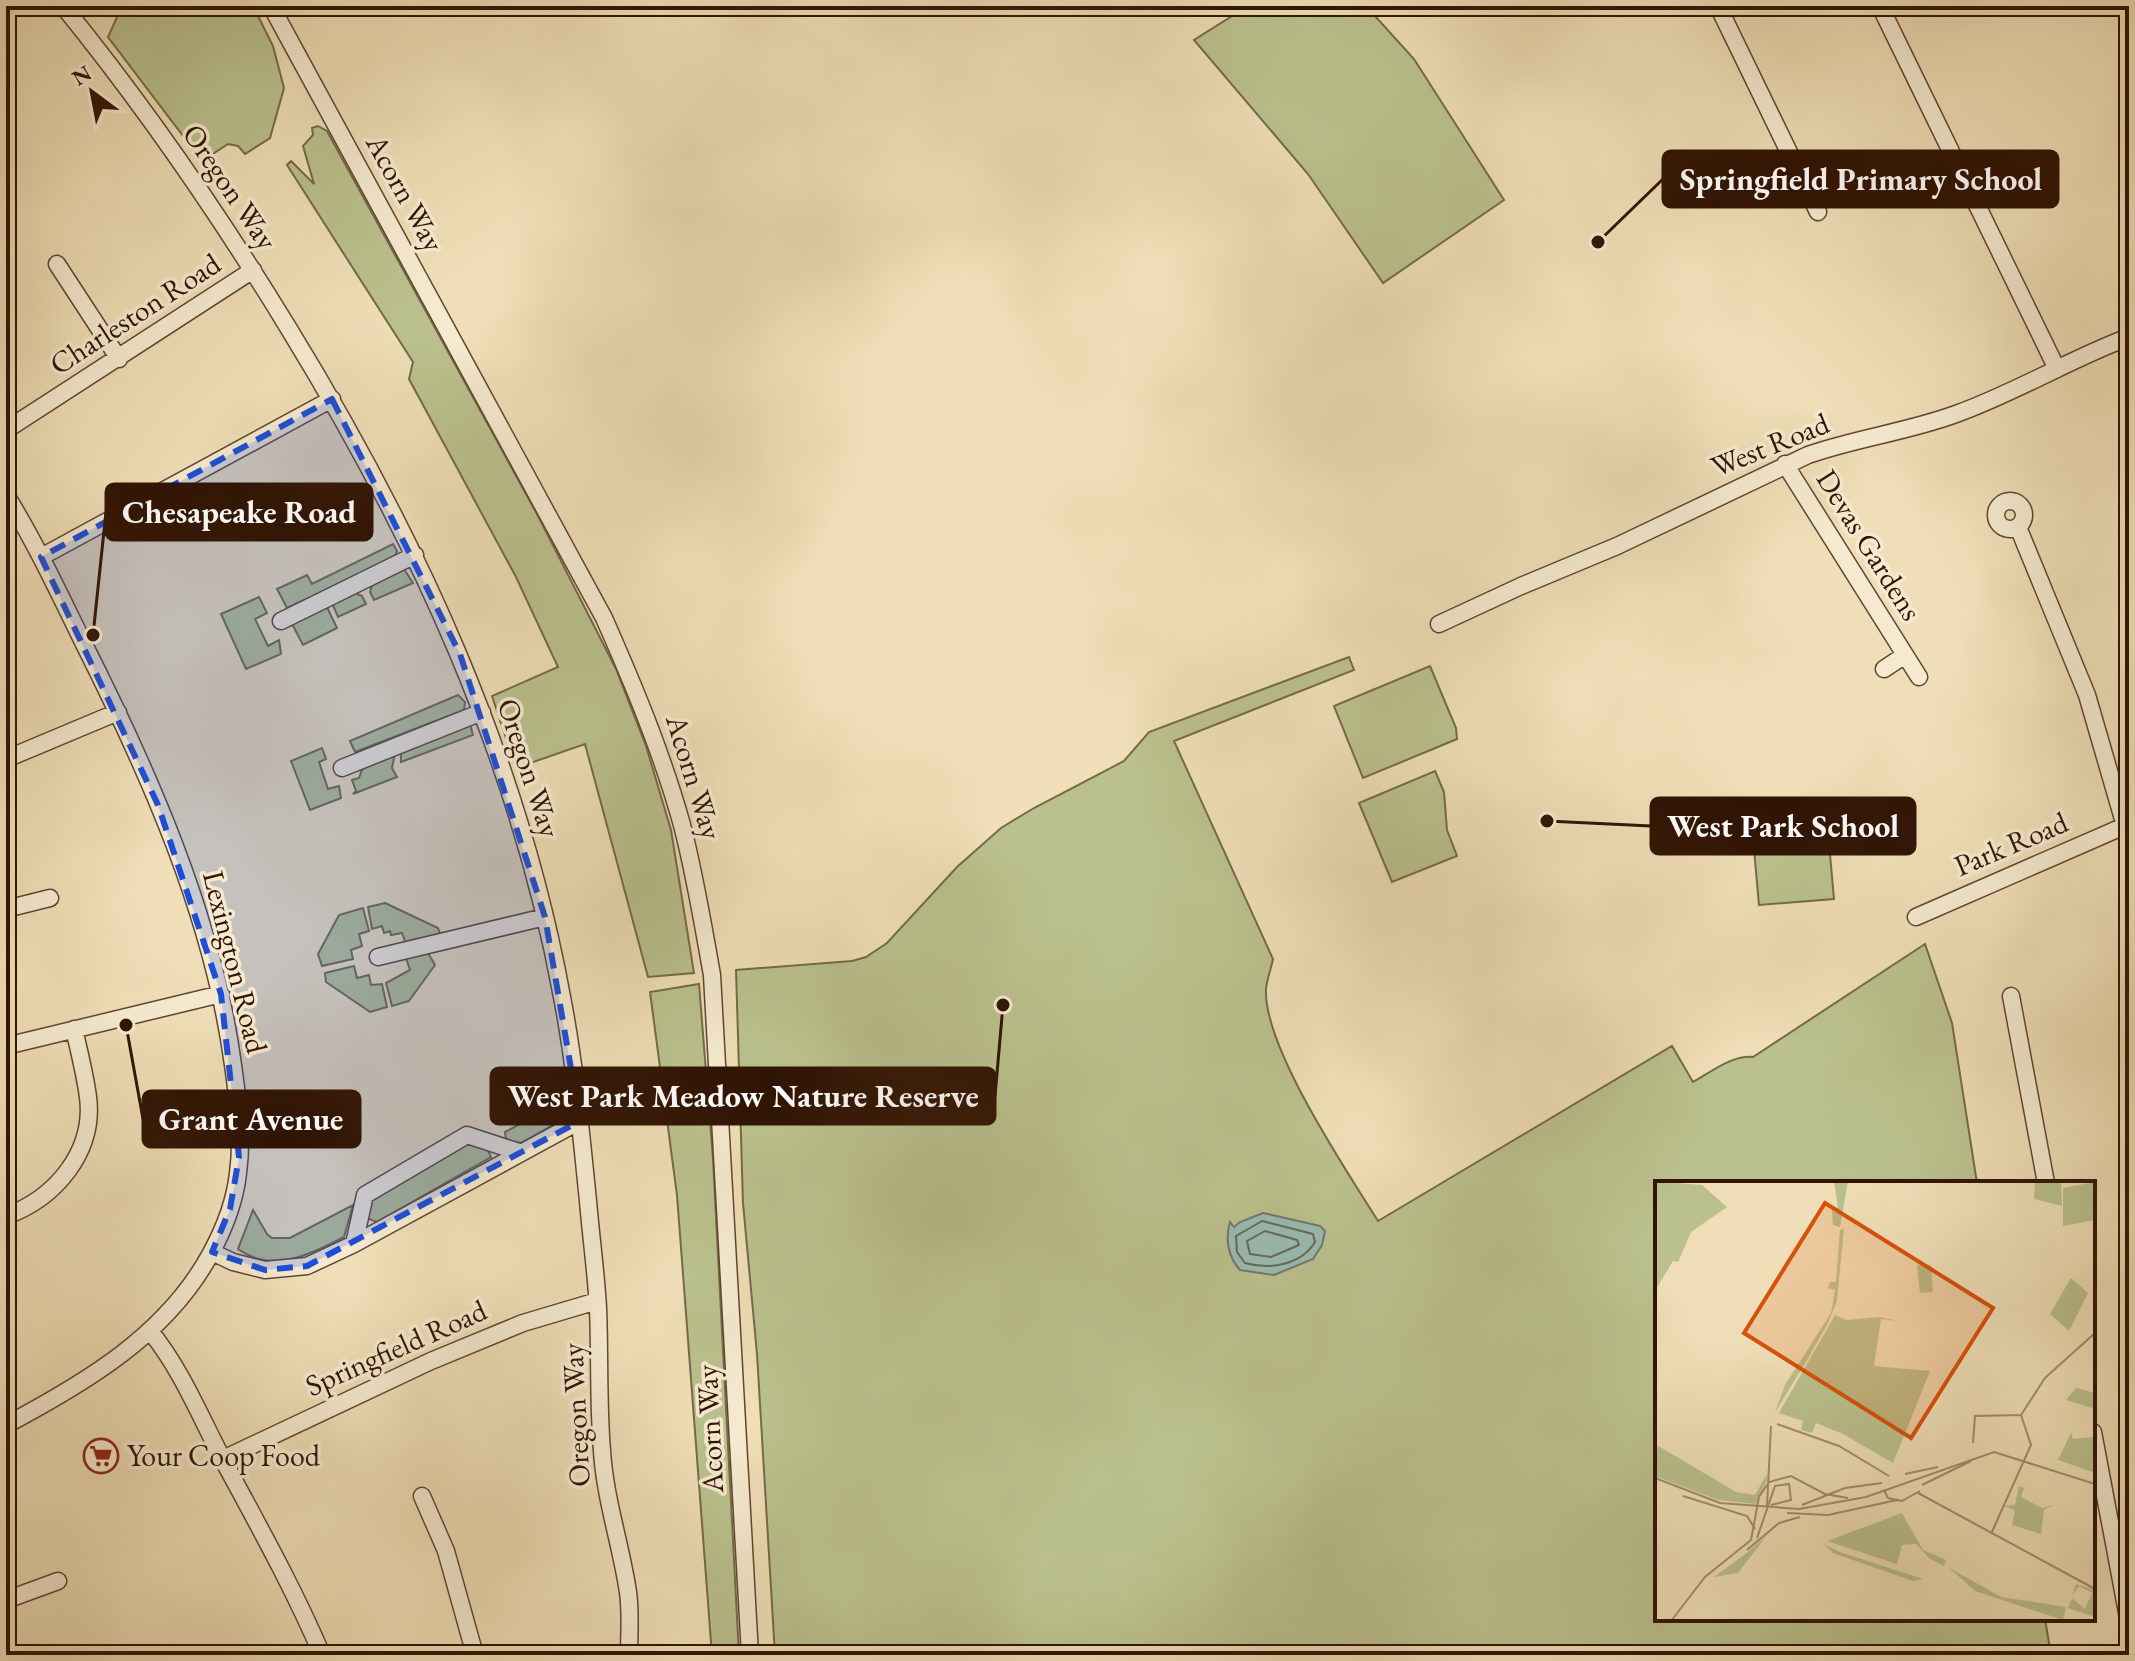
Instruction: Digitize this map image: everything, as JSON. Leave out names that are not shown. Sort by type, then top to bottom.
[{"type":"street","name":"Oregon Way","points":[[63,6],[180,161],[253,270],[332,399],[415,555],[449,627],[515,808],[545,917],[562,997],[580,1121],[597,1301],[603,1470],[627,1587],[629,1655]]},
{"type":"street","name":"Acorn Way","points":[[271,6],[604,618],[647,717],[671,788],[699,895],[712,975],[750,1655]]},
{"type":"street","points":[[1718,6],[1818,212]]},
{"type":"street","points":[[1880,6],[2057,369]]},
{"type":"street","points":[[1805,185],[1825,175]]},
{"type":"street","points":[[57,264],[119,359]]},
{"type":"street","name":"Charleston Road","points":[[6,430],[253,270]]},
{"type":"street","name":"West Road","points":[[1439,624],[1617,546],[1785,464],[1829,447],[1949,417],[2129,337]]},
{"type":"street","points":[[41,557],[332,399]]},
{"type":"street","name":"Devas Gardens","points":[[1785,464],[1919,677]]},
{"type":"street","name":"Lexington Road","points":[[6,495],[41,557],[118,712],[180,862],[221,994],[237,1090],[240,1146],[235,1190],[212,1252],[194,1281],[150,1331],[99,1371],[6,1425]]},
{"type":"street","points":[[2018,527],[2087,695],[2127,825]]},
{"type":"street","points":[[281,621],[415,555]]},
{"type":"street","name":"Devas Gardens","points":[[1884,669],[1905,655]]},
{"type":"street","points":[[6,759],[118,712]]},
{"type":"street","points":[[342,768],[482,712]]},
{"type":"street","name":"Park Road","points":[[1916,917],[2127,825]]},
{"type":"street","points":[[6,909],[50,898]]},
{"type":"street","points":[[378,957],[545,917]]},
{"type":"street","points":[[7,1043],[221,994]]},
{"type":"street","points":[[2011,996],[2046,1181]]},
{"type":"street","points":[[6,1216],[37,1200],[59,1183],[84,1144],[89,1099],[74,1029]]},
{"type":"street","points":[[212,1252],[253,1268],[278,1270],[307,1266],[354,1244],[580,1121]]},
{"type":"street","points":[[354,1244],[365,1195],[467,1135],[519,1152]]},
{"type":"street","name":"Springfield Road","points":[[223,1459],[431,1361],[535,1319],[597,1301]]},
{"type":"street","points":[[150,1331],[164,1349],[280,1566],[322,1655]]},
{"type":"street","points":[[2095,1443],[2129,1623]]},
{"type":"street","points":[[422,1496],[446,1551],[475,1655]]},
{"type":"street","points":[[6,1600],[58,1581]]},
{"type":"highlighted area","points":[[332,399],[460,654],[545,917],[580,1121],[307,1266],[265,1270],[212,1252],[230,1209],[239,1157],[221,994],[158,805],[41,557]]},
{"type":"green space","points":[[122,6],[253,6],[273,46],[284,88],[270,138],[245,154],[238,146],[228,144],[202,161],[108,37]]},
{"type":"green space","points":[[1248,6],[1366,6],[1414,59],[1504,200],[1383,283],[1308,174],[1194,40]]},
{"type":"green space","points":[[318,126],[327,131],[537,514],[616,669],[646,746],[671,830],[694,973],[648,977],[585,744],[516,768],[492,696],[558,667],[516,577],[409,379],[413,362],[287,165],[291,161],[314,184],[303,146],[313,135],[312,128]]},
{"type":"green space","points":[[393,544],[397,551],[394,559],[287,608],[277,589],[307,575],[312,584]]},
{"type":"green space","points":[[404,569],[413,583],[374,600],[370,592],[373,582]]},
{"type":"green space","points":[[355,593],[362,596],[366,604],[338,617],[332,603]]},
{"type":"green space","points":[[259,597],[267,613],[255,619],[268,646],[279,640],[281,654],[246,669],[221,614]]},
{"type":"green space","points":[[326,605],[337,628],[303,645],[291,622]]},
{"type":"green space","points":[[1349,657],[1354,670],[1174,741],[1273,959],[1266,989],[1278,1042],[1309,1107],[1378,1221],[1672,1046],[1693,1082],[1730,1061],[1753,1057],[1925,944],[1952,1023],[1977,1181],[1655,1181],[1655,1621],[2045,1621],[2051,1655],[775,1655],[757,1354],[743,1203],[736,970],[852,961],[866,957],[887,943],[957,867],[1001,828],[1124,761],[1149,732]]},
{"type":"green space","points":[[1430,666],[1456,728],[1457,739],[1363,778],[1334,706]]},
{"type":"green space","points":[[458,695],[465,702],[464,710],[355,752],[350,741]]},
{"type":"green space","points":[[470,724],[473,735],[401,762],[401,751]]},
{"type":"green space","points":[[322,748],[326,759],[319,762],[328,789],[339,786],[341,798],[310,810],[291,761]]},
{"type":"green space","points":[[395,753],[392,768],[397,777],[353,794],[356,791],[352,780],[359,778],[364,764]]},
{"type":"green space","points":[[1435,771],[1444,792],[1447,830],[1457,856],[1392,882],[1359,803]]},
{"type":"green space","points":[[1828,832],[1834,899],[1759,905],[1753,838]]},
{"type":"green space","points":[[385,903],[438,928],[441,936],[406,944],[402,933],[384,933],[382,926],[372,929],[368,907]]},
{"type":"green space","points":[[363,908],[369,931],[359,934],[362,946],[351,950],[353,959],[322,966],[318,954],[339,915]]},
{"type":"green space","points":[[428,953],[435,965],[409,1001],[392,1006],[386,983],[410,970],[406,958]]},
{"type":"green space","points":[[354,966],[357,978],[369,975],[371,985],[382,984],[387,1007],[370,1012],[326,982],[325,973]]},
{"type":"green space","points":[[699,984],[713,1159],[739,1655],[712,1655],[677,1195],[650,992]]},
{"type":"green space","points":[[563,1102],[567,1117],[521,1143],[506,1140],[505,1132]]},
{"type":"green space","points":[[466,1143],[487,1148],[491,1157],[377,1222],[369,1219],[366,1214],[369,1201]]},
{"type":"green space","points":[[353,1205],[344,1237],[319,1250],[278,1261],[264,1260],[238,1249],[253,1210],[272,1238],[290,1238]]},
{"type":"water","points":[[1263,1213],[1320,1226],[1325,1231],[1322,1245],[1313,1259],[1274,1275],[1240,1270],[1229,1248],[1230,1222],[1234,1227]]},
{"type":"place","name":"Springfield Primary School","points":[[1598,242]]},
{"type":"place","name":"Chesapeake Road","points":[[93,635]]},
{"type":"place","name":"West Park School","points":[[1547,821]]},
{"type":"place","name":"West Park Meadow Nature Reserve","points":[[1003,1005]]},
{"type":"place","name":"Grant Avenue","points":[[126,1025]]},
{"type":"place","name":"Your Coop Food","points":[[101,1456]]}]
